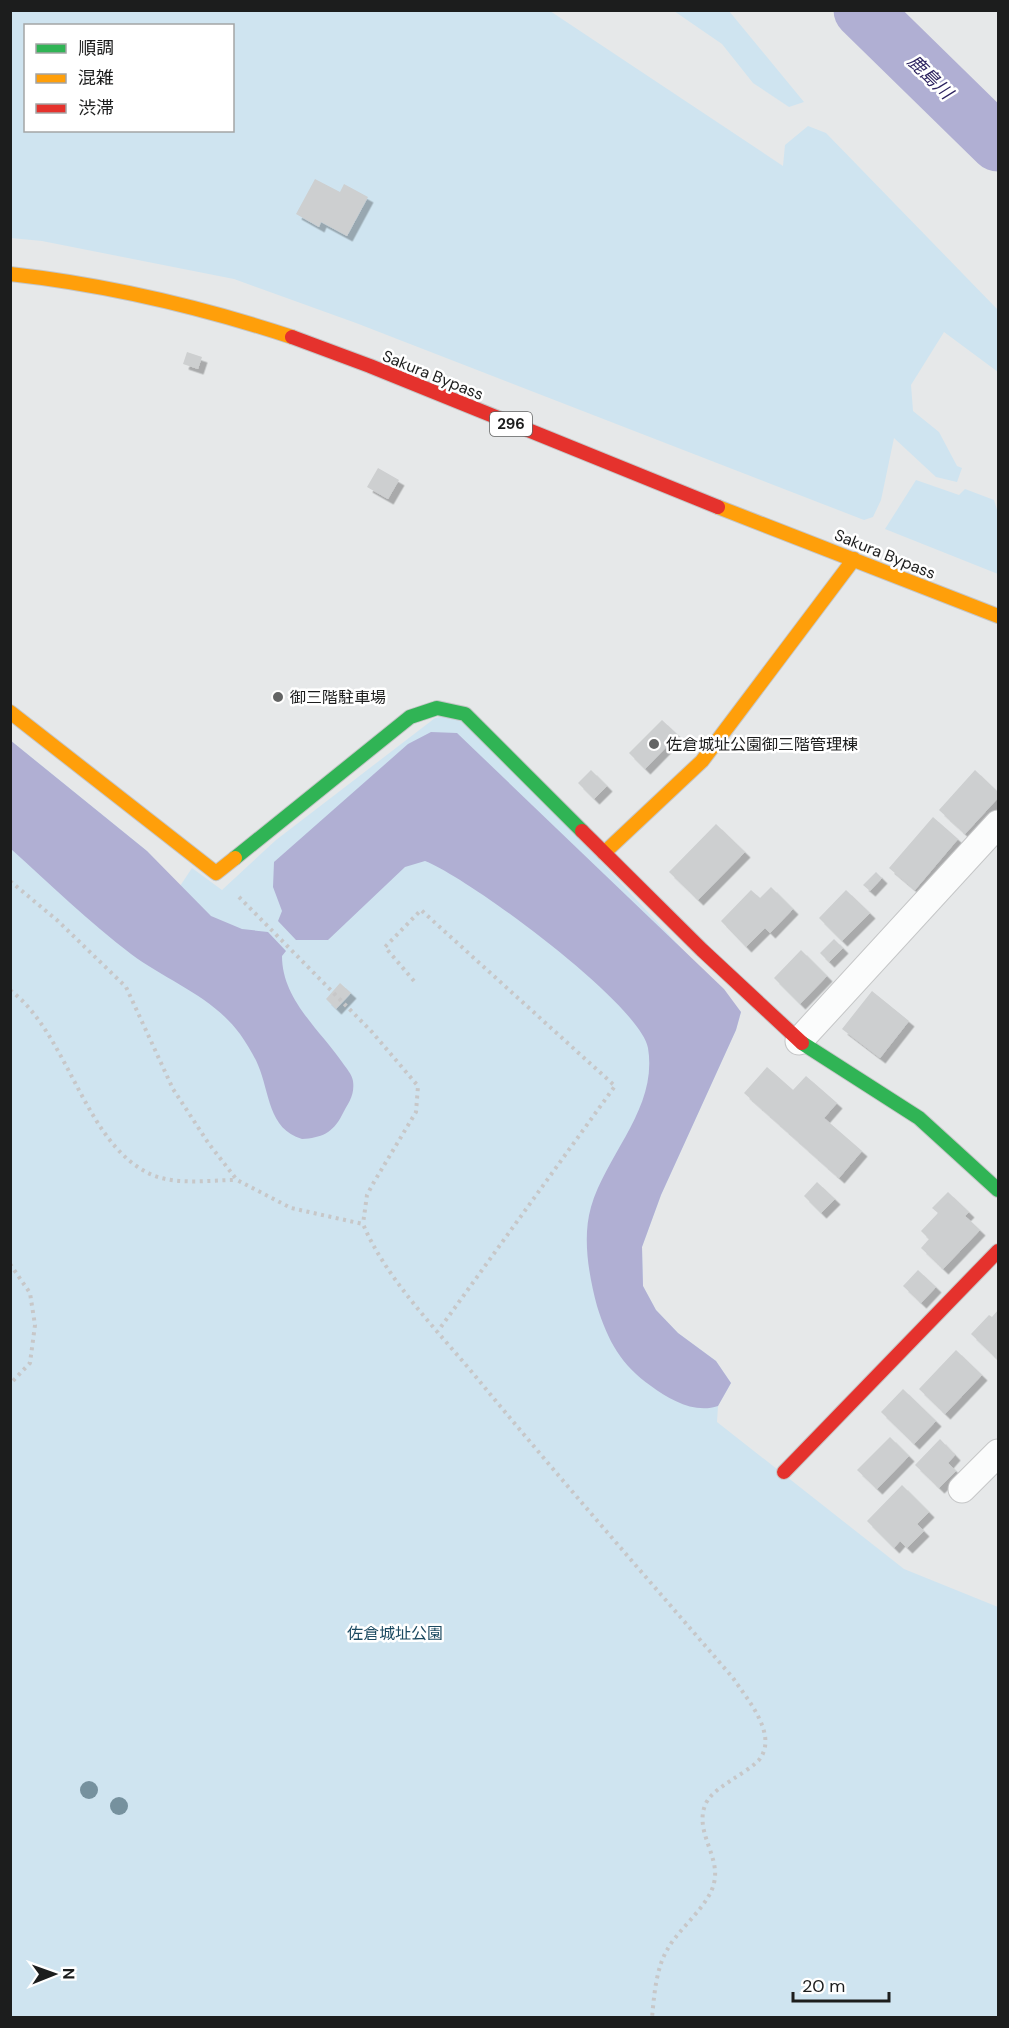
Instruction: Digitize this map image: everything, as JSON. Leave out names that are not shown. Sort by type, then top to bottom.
[{"type":"main road","name":"Sakura Bypass","points":[[10,274],[110,289],[192,305],[315,344],[581,453],[999,616]]},
{"type":"main road","points":[[604,853],[702,762],[854,559]]},
{"type":"main road","points":[[10,712],[216,873],[410,717],[427,708],[448,707],[465,714],[604,853],[799,1041],[919,1118],[999,1190]]},
{"type":"main road","points":[[784,1472],[999,1251]]},
{"type":"street","points":[[799,1041],[999,824]]},
{"type":"street","points":[[962,1489],[999,1453]]},
{"type":"path","points":[[216,873],[372,1032],[418,1086],[418,1107],[367,1195],[363,1224],[389,1269],[604,1532],[733,1678],[762,1726],[764,1751],[758,1761],[713,1793],[704,1811],[704,1832],[716,1867],[714,1884],[666,1952],[655,1994],[652,2018]]},
{"type":"path","points":[[10,881],[58,921],[126,987],[173,1089],[209,1144],[237,1180],[291,1208],[363,1224]]},
{"type":"path","points":[[414,981],[385,947],[421,910],[615,1086],[438,1331]]},
{"type":"path","points":[[10,990],[25,1001],[40,1020],[104,1131],[122,1155],[155,1176],[178,1181],[237,1180]]},
{"type":"path","points":[[10,1264],[30,1293],[36,1325],[30,1363],[10,1384]]},
{"type":"green space","points":[[10,11],[550,11],[783,166],[785,145],[808,126],[826,133],[998,310],[998,372],[944,332],[911,385],[913,411],[939,432],[957,466],[962,468],[957,482],[936,477],[894,438],[881,500],[873,517],[864,520],[356,323],[234,279],[42,241],[11,238]]},
{"type":"green space","points":[[674,11],[729,11],[804,102],[789,107],[753,83],[722,44]]},
{"type":"green space","points":[[916,480],[959,495],[965,489],[994,500],[998,513],[998,574],[885,529]]},
{"type":"green space","name":"佐倉城址公園","points":[[462,713],[741,1012],[736,1030],[661,1195],[642,1247],[643,1286],[656,1310],[678,1333],[716,1361],[731,1383],[718,1406],[717,1422],[904,1569],[998,1607],[998,2017],[11,2017],[10,740],[147,851],[180,886],[192,868],[222,890],[276,840],[435,718]]},
{"type":"water","points":[[431,732],[457,733],[724,989],[741,1012],[736,1030],[661,1195],[642,1247],[643,1286],[656,1310],[678,1333],[716,1361],[731,1383],[718,1406],[700,1408],[683,1404],[666,1396],[631,1370],[611,1341],[597,1306],[588,1257],[588,1219],[598,1187],[639,1110],[646,1091],[649,1070],[648,1048],[638,1028],[616,1003],[586,974],[513,916],[447,872],[425,861],[405,867],[328,940],[296,940],[278,921],[282,911],[273,887],[274,862],[408,744]]},
{"type":"water","points":[[10,740],[147,851],[211,916],[242,929],[268,932],[286,951],[282,956],[284,972],[295,1000],[352,1078],[353,1091],[335,1126],[321,1136],[302,1139],[282,1127],[272,1109],[254,1057],[229,1021],[203,999],[145,964],[115,942],[11,849]]},
{"type":"building","points":[[315,179],[340,192],[344,184],[368,197],[347,236],[321,222],[319,227],[296,214]]},
{"type":"building","points":[[187,352],[202,357],[198,369],[183,364]]},
{"type":"building","points":[[378,468],[399,480],[388,499],[367,487]]},
{"type":"building","name":"佐倉城址公園御三階管理棟","points":[[662,720],[678,735],[645,769],[629,753]]},
{"type":"building","points":[[591,770],[607,786],[594,799],[578,783]]},
{"type":"building","points":[[975,770],[998,792],[998,798],[965,834],[939,810]]},
{"type":"building","points":[[933,817],[958,839],[915,890],[889,868]]},
{"type":"building","points":[[716,824],[745,852],[698,900],[669,872]]},
{"type":"building","points":[[876,872],[882,878],[870,891],[863,885]]},
{"type":"building","points":[[771,887],[793,909],[770,933],[765,928],[746,947],[721,921],[751,890],[760,898]]},
{"type":"building","points":[[846,890],[870,913],[842,941],[819,918]]},
{"type":"building","points":[[834,939],[843,948],[829,962],[820,953]]},
{"type":"building","points":[[801,950],[827,976],[800,1004],[774,978]]},
{"type":"building","points":[[340,983],[351,993],[336,1009],[326,999]]},
{"type":"building","points":[[872,991],[909,1021],[880,1058],[842,1029]]},
{"type":"building","points":[[767,1067],[793,1090],[806,1076],[837,1103],[824,1118],[862,1151],[839,1178],[744,1093]]},
{"type":"building","points":[[817,1182],[835,1199],[821,1213],[804,1196]]},
{"type":"building","points":[[948,1192],[969,1212],[965,1216],[980,1230],[943,1269],[921,1248],[929,1239],[921,1231],[938,1213],[932,1208]]},
{"type":"building","points":[[918,1270],[936,1287],[921,1303],[903,1286]]},
{"type":"building","points":[[998,1310],[997,1359],[971,1334],[989,1315],[992,1317]]},
{"type":"building","points":[[956,1350],[982,1375],[945,1414],[919,1389]]},
{"type":"building","points":[[903,1389],[936,1421],[914,1444],[881,1412]]},
{"type":"building","points":[[890,1437],[909,1456],[877,1489],[857,1470]]},
{"type":"building","points":[[940,1439],[955,1455],[948,1463],[956,1471],[939,1488],[915,1465]]},
{"type":"building","points":[[902,1485],[929,1512],[917,1524],[924,1531],[907,1548],[900,1541],[894,1548],[867,1521]]},
{"type":"waterway","name":"鹿島川","points":[[862,10],[998,143]]},
{"type":"traffic: fast","points":[[235,858],[410,717],[437,708],[465,714],[582,831]]},
{"type":"traffic: fast","points":[[802,1043],[919,1118],[998,1190]]},
{"type":"traffic: slow","points":[[10,274],[83,284],[153,298],[292,337]]},
{"type":"traffic: slow","points":[[718,507],[998,616]]},
{"type":"traffic: slow","points":[[604,853],[702,761],[854,559]]},
{"type":"traffic: slow","points":[[10,712],[216,873],[235,858]]},
{"type":"traffic: jam","points":[[292,337],[370,366],[718,507]]},
{"type":"traffic: jam","points":[[582,831],[702,950],[802,1043]]},
{"type":"traffic: jam","points":[[784,1472],[998,1251]]},
{"type":"place","name":"御三階駐車場","points":[[278,697]]},
{"type":"place","name":"佐倉城址公園御三階管理棟","points":[[654,744]]}]
